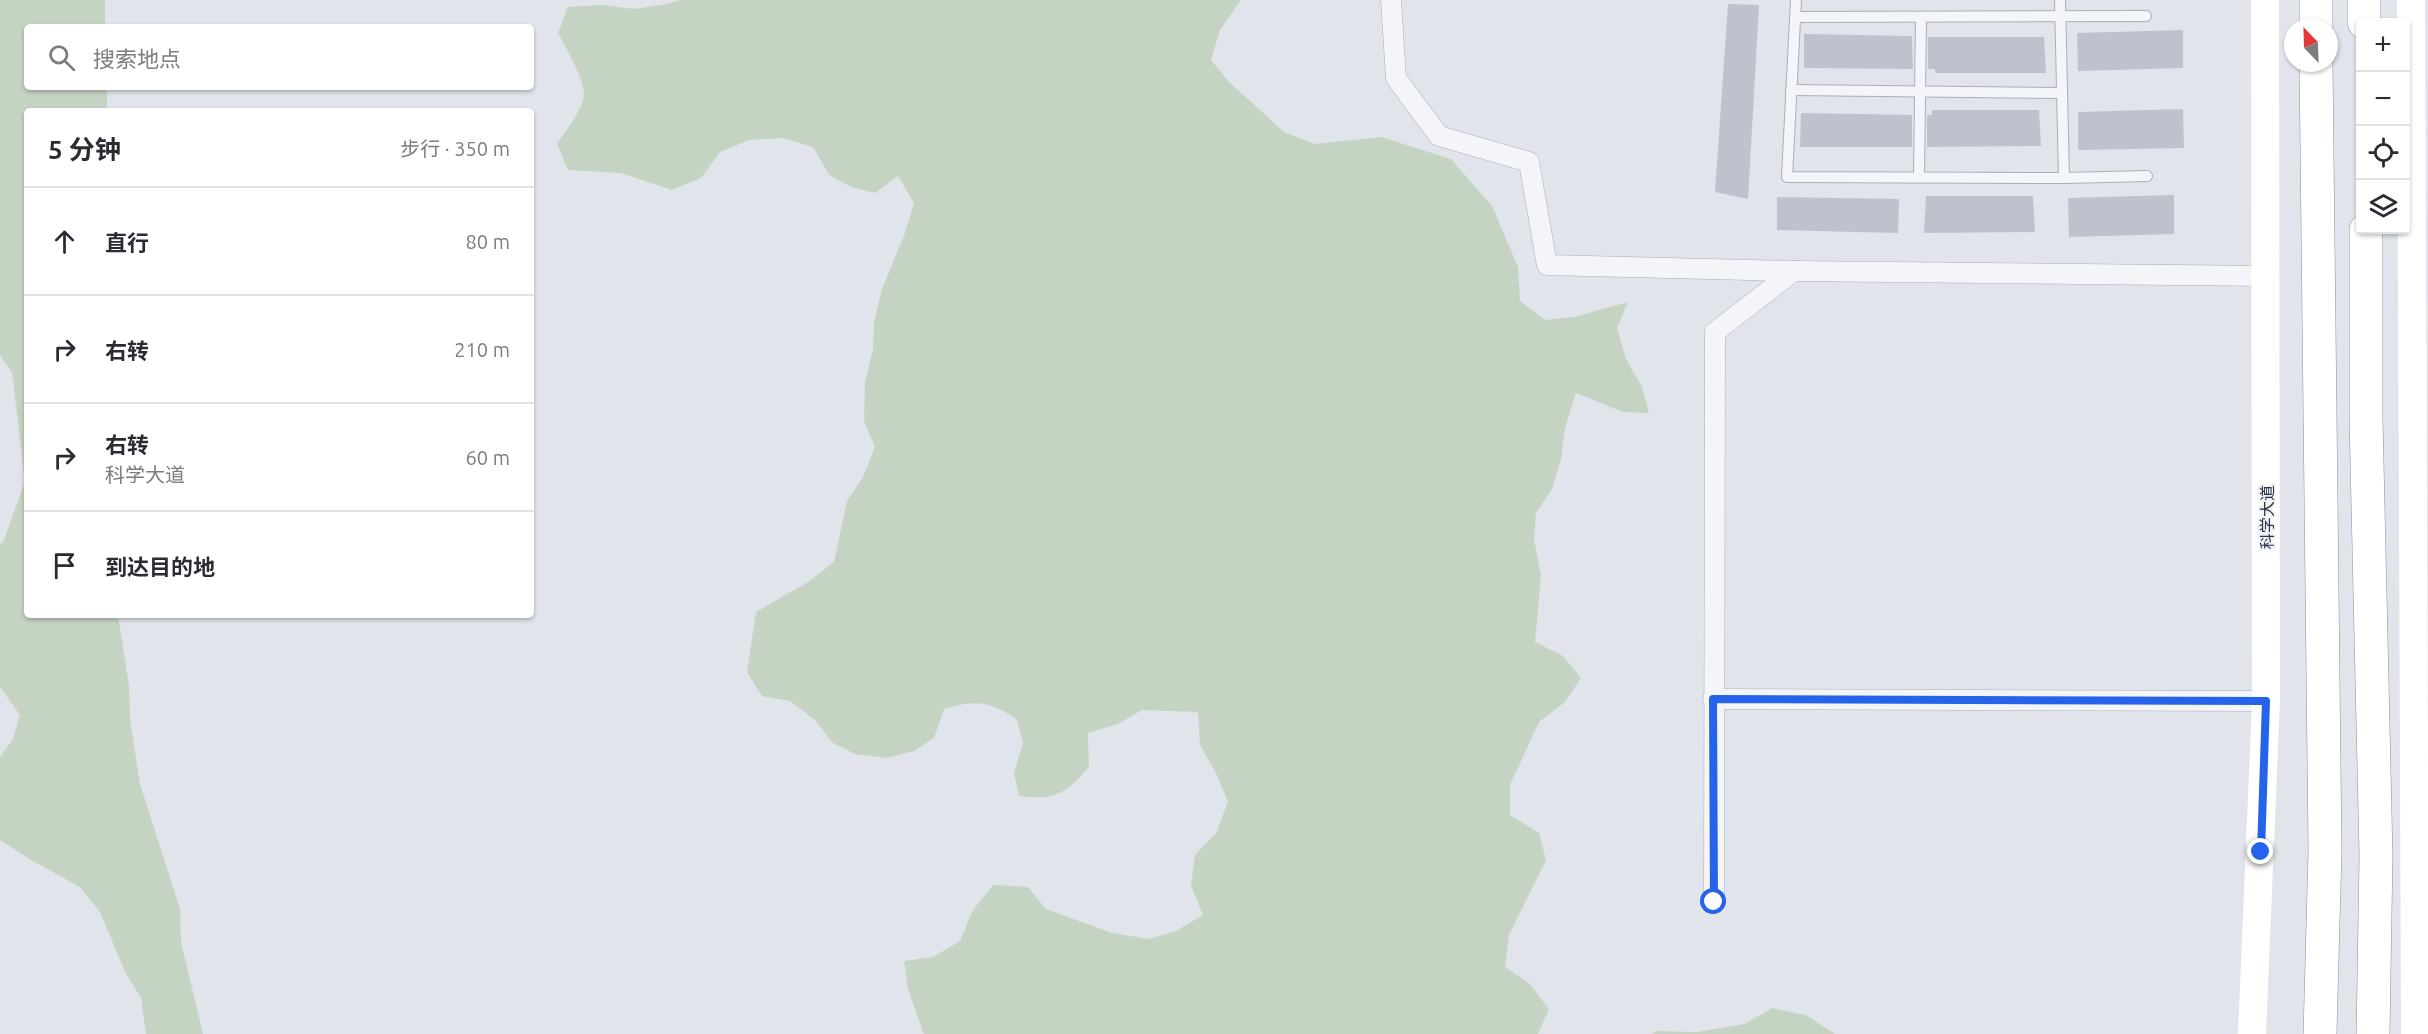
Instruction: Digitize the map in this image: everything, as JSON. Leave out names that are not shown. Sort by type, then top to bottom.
[{"type":"highway","points":[[2316,0],[2316,18]]},
{"type":"highway","points":[[2364,0],[2364,18]]},
{"type":"highway","points":[[2316,72],[2325,851],[2320,1034]]},
{"type":"highway","points":[[2366,234],[2366,418],[2376,856],[2373,1034]]},
{"type":"highway","points":[[2307,1034],[2325,851]]},
{"type":"highway","points":[[2376,856],[2395,1034]]},
{"type":"main road","name":"科学大道","points":[[2252,1034],[2266,701],[2265,0]]},
{"type":"main road","points":[[2411,0],[2415,1034]]},
{"type":"street","points":[[1391,0],[1396,78],[1439,136],[1529,162],[1547,265],[1794,271],[2267,276]]},
{"type":"street","points":[[1714,902],[1715,332],[1794,271]]},
{"type":"street","points":[[1713,699],[2266,701]]},
{"type":"lane","points":[[1796,0],[1787,177],[2147,176]]},
{"type":"lane","points":[[2060,0],[2064,178]]},
{"type":"lane","points":[[1795,17],[2146,16]]},
{"type":"lane","points":[[1919,176],[1921,18]]},
{"type":"lane","points":[[1791,90],[2062,93]]},
{"type":"green space","points":[[0,0],[105,0],[105,24],[24,24],[24,90],[107,90],[107,108],[24,108],[24,474],[12,372],[0,355]]},
{"type":"green space","points":[[681,0],[1241,0],[1220,30],[1211,60],[1229,82],[1284,132],[1315,144],[1381,137],[1451,159],[1492,206],[1518,267],[1520,301],[1545,320],[1574,317],[1628,302],[1617,328],[1626,359],[1642,387],[1649,413],[1623,412],[1576,393],[1565,428],[1561,459],[1552,489],[1536,513],[1534,539],[1541,575],[1535,642],[1563,656],[1581,678],[1565,702],[1539,722],[1510,785],[1510,815],[1539,833],[1546,860],[1509,935],[1505,967],[1529,983],[1549,1009],[1538,1034],[924,1034],[908,989],[904,961],[933,957],[960,941],[973,910],[993,885],[1028,887],[1046,909],[1112,933],[1149,939],[1176,931],[1203,915],[1191,886],[1195,855],[1216,833],[1228,802],[1216,773],[1200,745],[1198,712],[1142,710],[1118,724],[1088,733],[1089,767],[1059,793],[1051,796],[1031,797],[1019,796],[1014,773],[1023,743],[1017,720],[990,705],[974,703],[944,709],[934,738],[914,751],[887,758],[855,754],[833,743],[815,720],[790,701],[762,696],[747,672],[756,612],[808,582],[834,562],[847,501],[863,477],[875,447],[864,421],[865,382],[873,349],[874,322],[882,289],[905,233],[914,203],[898,176],[875,193],[851,187],[829,175],[813,147],[783,138],[749,140],[720,152],[701,178],[672,190],[621,173],[568,170],[557,144],[578,113],[584,94],[577,71],[558,33],[568,7],[602,5],[634,9]]},
{"type":"green space","points":[[24,485],[24,618],[118,618],[140,784],[180,909],[181,942],[203,1034],[146,1034],[141,998],[126,974],[100,912],[80,887],[0,840],[0,757],[13,739],[20,715],[0,687],[0,544],[3,542]]},
{"type":"green space","points":[[1772,1008],[1806,1015],[1835,1034],[1652,1034],[1657,1031],[1696,1032],[1745,1024]]},
{"type":"building","points":[[1728,4],[1759,5],[1748,199],[1715,192]]},
{"type":"building","points":[[2183,30],[2183,68],[2078,71],[2077,33]]},
{"type":"building","points":[[1804,34],[1912,36],[1913,69],[1804,68]]},
{"type":"building","points":[[1928,37],[2044,37],[2046,73],[1935,73],[1935,69],[1928,69]]},
{"type":"building","points":[[2183,109],[2184,148],[2078,150],[2078,112]]},
{"type":"building","points":[[1932,110],[2039,110],[2041,146],[1927,147],[1927,115],[1932,115]]},
{"type":"building","points":[[1801,113],[1912,115],[1912,147],[1800,147]]},
{"type":"building","points":[[2174,195],[2174,234],[2069,237],[2068,198]]},
{"type":"building","points":[[1926,196],[2033,196],[2035,232],[1924,233]]},
{"type":"building","points":[[1777,197],[1899,199],[1898,233],[1777,230]]},
{"type":"route","points":[[1714,902],[1713,699],[2266,701],[2261,852]]}]
